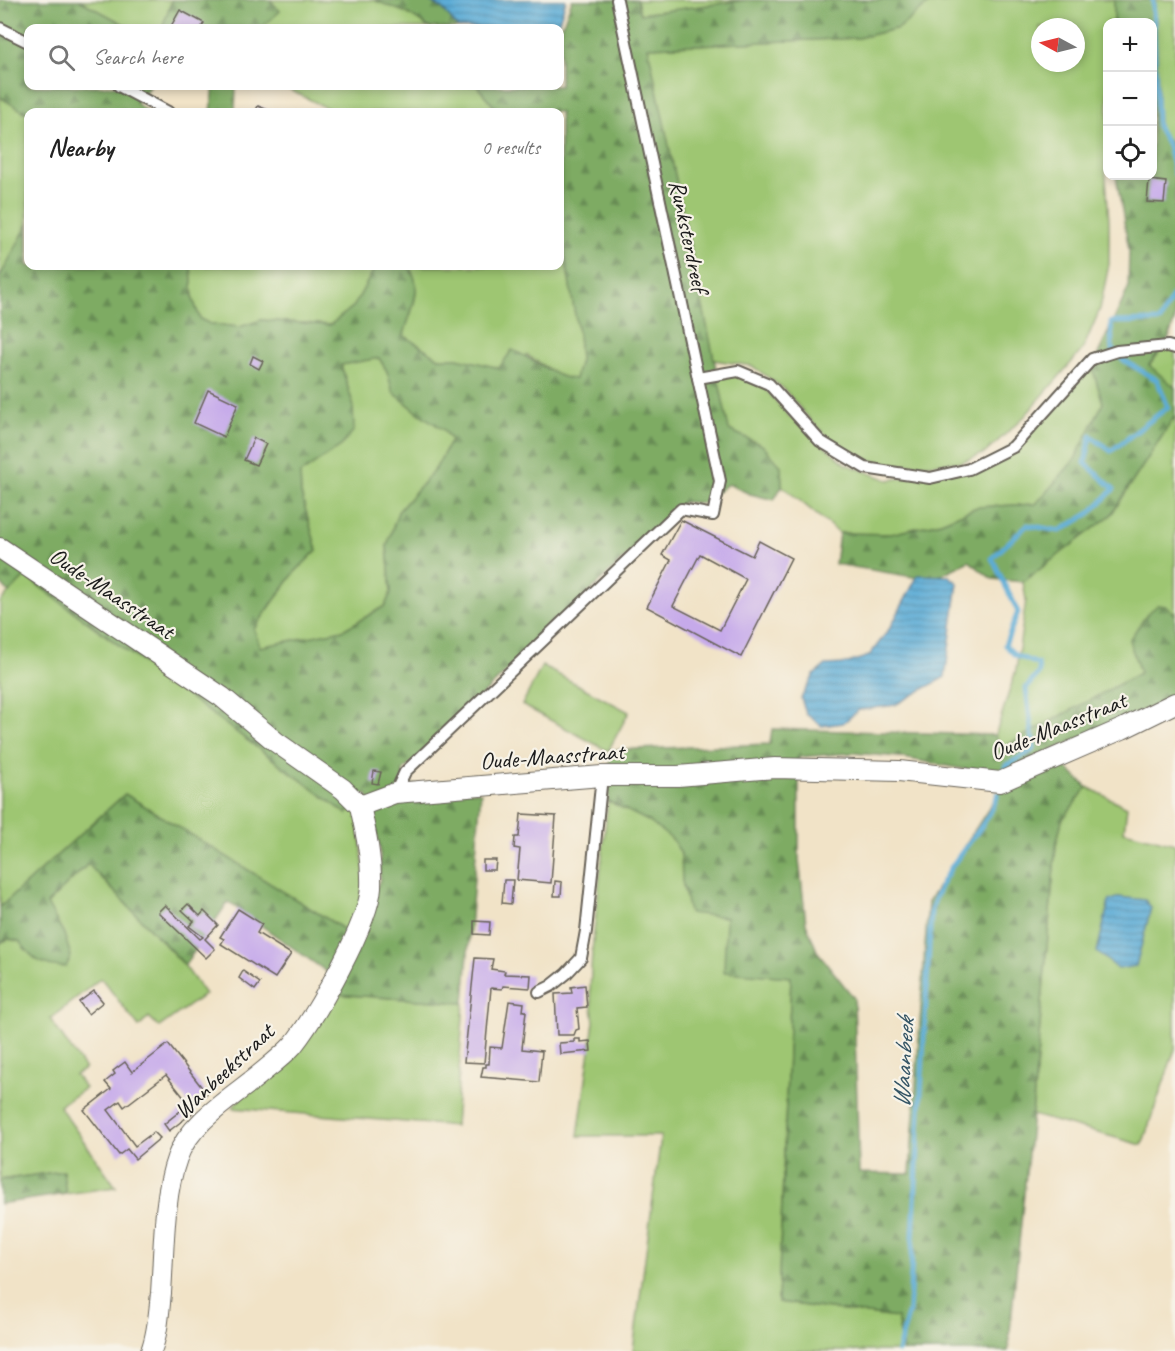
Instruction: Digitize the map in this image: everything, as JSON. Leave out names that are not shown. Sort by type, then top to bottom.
[{"type":"street","name":"Oude-Maasstraat","points":[[0,548],[222,697],[276,742],[343,789],[360,806],[395,793],[602,776],[678,776],[775,768],[899,771],[1000,782],[1122,729],[1175,703]]},
{"type":"street","name":"Wanbeekstraat","points":[[151,1351],[160,1308],[168,1200],[177,1157],[192,1130],[292,1046],[319,1006],[340,966],[363,918],[371,889],[369,842],[360,806]]},
{"type":"lane","name":"Runksterdreef","points":[[395,793],[405,772],[681,509],[713,515],[720,481],[617,0]]},
{"type":"lane","points":[[0,28],[24,40]]},
{"type":"lane","points":[[127,90],[160,108]]},
{"type":"lane","points":[[698,378],[738,371],[769,384],[820,441],[856,463],[865,468],[930,478],[969,469],[1013,447],[1092,359],[1113,352],[1168,346],[1175,348]]},
{"type":"lane","points":[[538,992],[566,974],[581,958],[586,931],[602,776]]},
{"type":"green space","points":[[0,0],[79,0],[124,24],[24,24],[24,90],[147,90],[136,103],[143,108],[24,108],[24,112],[0,97]]},
{"type":"green space","points":[[79,0],[172,0],[163,24],[124,24]]},
{"type":"green space","points":[[172,0],[270,0],[280,11],[265,24],[163,24]]},
{"type":"green space","points":[[270,0],[374,0],[407,13],[424,24],[265,24],[280,11]]},
{"type":"green space","points":[[374,0],[427,0],[442,8],[455,24],[424,24],[407,13]]},
{"type":"green space","points":[[572,0],[637,0],[640,14],[747,0],[974,0],[928,4],[899,28],[858,38],[648,47],[729,430],[762,445],[781,466],[782,486],[774,500],[750,494],[728,484],[703,503],[683,502],[403,771],[404,784],[481,792],[464,1003],[333,994],[380,879],[380,849],[370,801],[366,793],[347,814],[26,576],[9,593],[0,583],[0,277],[24,232],[24,270],[191,270],[193,299],[200,319],[210,324],[240,327],[261,320],[330,325],[354,306],[374,270],[410,270],[416,283],[416,291],[404,336],[439,358],[457,358],[499,368],[512,350],[559,375],[575,379],[580,360],[578,332],[564,250],[564,108],[495,108],[480,90],[564,90],[563,24]],"holes":[[[379,358],[387,371],[393,392],[444,430],[451,440],[436,468],[398,512],[387,546],[391,592],[385,606],[343,630],[260,647],[254,629],[294,573],[317,550],[301,494],[300,474],[342,445],[354,430],[353,404],[341,365]]]},
{"type":"green space","points":[[637,0],[747,0],[640,14]]},
{"type":"green space","points":[[974,0],[1114,0],[1114,18],[1103,18],[1103,180],[1106,180],[1109,264],[1100,309],[1083,349],[1025,416],[985,453],[961,462],[893,465],[866,459],[834,442],[812,422],[783,388],[752,366],[714,360],[648,47],[858,38],[899,28],[928,4]]},
{"type":"green space","points":[[1114,0],[1155,0],[1156,18],[1114,18]]},
{"type":"green space","points":[[1155,0],[1175,0],[1175,147],[1159,132]]},
{"type":"green space","points":[[1157,66],[1159,132],[1175,147],[1175,318],[1169,338],[1149,365],[1175,388],[1175,416],[1111,515],[1023,582],[992,579],[969,561],[931,580],[835,564],[839,533],[891,534],[941,522],[977,507],[1036,504],[1075,459],[1103,403],[1092,367],[1128,289],[1129,250],[1117,180],[1157,180]]},
{"type":"green space","points":[[214,90],[236,90],[235,108],[211,108]]},
{"type":"green space","points":[[290,90],[480,90],[495,108],[327,108]]},
{"type":"green space","points":[[0,97],[24,112],[24,232],[0,277]]},
{"type":"green space","points":[[564,250],[578,332],[580,360],[575,379],[564,379],[527,355],[499,368],[457,358],[439,358],[403,335],[415,300],[416,283],[410,270],[564,270]]},
{"type":"green space","points":[[191,270],[374,270],[354,306],[330,325],[261,320],[240,327],[210,324],[200,319],[193,299]]},
{"type":"green space","points":[[1165,345],[1175,349],[1175,388],[1149,366]]},
{"type":"green space","points":[[379,358],[387,371],[393,392],[444,430],[451,440],[436,468],[398,512],[387,546],[391,592],[385,606],[343,630],[260,647],[254,629],[294,573],[317,550],[301,494],[300,474],[342,445],[353,404],[341,365]]},
{"type":"green space","points":[[1092,367],[1103,403],[1075,460],[1036,504],[977,507],[941,522],[891,534],[839,533],[782,486],[781,466],[762,445],[729,430],[717,373],[732,373],[762,385],[788,415],[846,464],[888,480],[962,470],[992,462],[1058,403]]},
{"type":"green space","points":[[1175,416],[1175,614],[1166,606],[1140,673],[1000,749],[995,736],[1016,670],[1026,600],[1023,582],[1111,515]]},
{"type":"green space","points":[[25,576],[347,814],[357,803],[364,872],[360,903],[350,933],[125,794],[0,907],[0,602]]},
{"type":"green space","points":[[1158,605],[1166,606],[1175,614],[1175,697],[995,775],[899,757],[853,753],[799,757],[799,859],[806,923],[817,951],[854,998],[859,1173],[910,1174],[928,902],[1000,791],[1063,765],[1087,787],[1062,820],[1056,845],[1008,1351],[903,1351],[897,1318],[778,1302],[791,977],[724,972],[726,917],[689,913],[682,881],[681,854],[673,840],[648,821],[608,801],[610,750],[770,744],[772,729],[995,735],[1000,749],[1140,673],[1129,640],[1147,614]]},
{"type":"green space","points":[[542,666],[629,712],[608,751],[522,705]]},
{"type":"green space","points":[[1087,787],[1127,807],[1124,831],[1175,844],[1175,1049],[1142,1145],[1032,1115],[1056,845],[1062,820]]},
{"type":"green space","points":[[125,794],[350,933],[327,972],[228,902],[185,965],[88,864],[47,904],[64,934],[71,956],[66,967],[51,966],[39,961],[19,941],[8,939],[0,943],[0,907]]},
{"type":"green space","points":[[608,801],[649,821],[668,835],[680,852],[682,881],[726,917],[791,977],[778,1302],[898,1318],[903,1351],[633,1351],[661,1136],[578,1136],[594,1022],[590,991],[592,951]]},
{"type":"green space","points":[[88,864],[184,965],[205,994],[159,1027],[149,1017],[139,1027],[101,978],[50,1019],[85,1069],[75,1075],[85,1088],[59,1106],[116,1187],[66,1194],[62,1171],[0,1180],[0,943],[8,939],[19,941],[27,951],[64,934],[47,904]]},
{"type":"green space","points":[[333,994],[464,1003],[455,1126],[232,1108]]},
{"type":"green space","points":[[63,1171],[66,1194],[0,1204],[0,1180]]},
{"type":"water","points":[[427,0],[566,0],[558,24],[455,24],[442,8]]},
{"type":"water","points":[[918,575],[949,576],[958,583],[945,677],[895,705],[859,710],[843,723],[822,726],[806,714],[801,698],[814,675],[826,665],[845,664],[869,656],[890,628]]},
{"type":"water","points":[[1119,897],[1145,900],[1151,908],[1136,966],[1118,969],[1097,952],[1109,901]]},
{"type":"building","points":[[180,10],[204,23],[203,24],[172,24]]},
{"type":"building","points":[[1149,180],[1166,182],[1164,203],[1147,202]]},
{"type":"building","points":[[253,356],[263,361],[259,369],[250,364]]},
{"type":"building","points":[[208,390],[238,404],[224,437],[194,423]]},
{"type":"building","points":[[254,438],[266,444],[256,465],[244,460]]},
{"type":"building","points":[[681,520],[752,556],[759,541],[791,558],[741,657],[647,607],[671,560],[662,555]],"holes":[[[700,554],[746,579],[720,630],[673,606]]]},
{"type":"building","points":[[374,771],[381,772],[378,784],[372,783]]},
{"type":"building","points":[[521,814],[556,816],[551,883],[517,880],[520,849],[514,848],[515,837],[519,837]]},
{"type":"building","points":[[483,860],[496,860],[495,870],[483,870]]},
{"type":"building","points":[[504,880],[513,880],[511,904],[502,903]]},
{"type":"building","points":[[555,881],[562,882],[561,896],[554,896]]},
{"type":"building","points":[[188,904],[200,916],[204,911],[218,925],[205,939],[215,949],[206,958],[158,912],[165,905],[200,939],[203,937],[189,926],[194,921],[182,910]]},
{"type":"building","points":[[238,909],[262,924],[257,933],[291,954],[275,978],[221,944],[224,939],[220,937]]},
{"type":"building","points":[[474,921],[490,922],[489,935],[474,934]]},
{"type":"building","points":[[475,958],[493,959],[491,969],[505,971],[504,974],[531,975],[530,988],[503,986],[502,989],[491,988],[484,1063],[464,1062]]},
{"type":"building","points":[[243,971],[260,983],[255,990],[239,978]]},
{"type":"building","points":[[585,985],[587,1007],[577,1008],[579,1029],[574,1035],[557,1035],[555,994],[572,993],[571,987]]},
{"type":"building","points":[[94,991],[103,1002],[88,1014],[79,1002]]},
{"type":"building","points":[[509,1001],[524,1003],[523,1011],[526,1011],[522,1049],[542,1051],[539,1082],[481,1077],[483,1067],[489,1064],[490,1047],[502,1048]]},
{"type":"building","points":[[574,1039],[580,1039],[580,1042],[590,1041],[591,1051],[560,1054],[559,1043],[574,1042]]},
{"type":"building","points":[[168,1044],[207,1094],[191,1107],[195,1111],[169,1131],[164,1124],[189,1104],[166,1075],[124,1107],[120,1101],[108,1110],[135,1146],[154,1132],[160,1138],[135,1159],[127,1149],[119,1155],[84,1110],[111,1089],[105,1082],[115,1074],[113,1071],[125,1062],[132,1072]]},
{"type":"waterway","name":"Waanbeek","points":[[1153,0],[1157,126],[1168,145],[1175,174]]},
{"type":"waterway","name":"Waanbeek","points":[[1004,774],[1006,766],[1034,749],[1026,688],[1039,673],[1038,664],[1015,655],[1005,645],[1018,612],[992,558],[1027,525],[1060,531],[1090,513],[1114,489],[1085,463],[1091,436],[1111,451],[1168,407],[1157,380],[1125,361],[1112,350],[1111,322],[1160,321],[1175,292]]},
{"type":"waterway","name":"Waanbeek","points":[[898,1351],[909,1311],[931,910],[952,865],[988,816],[998,794]]}]
